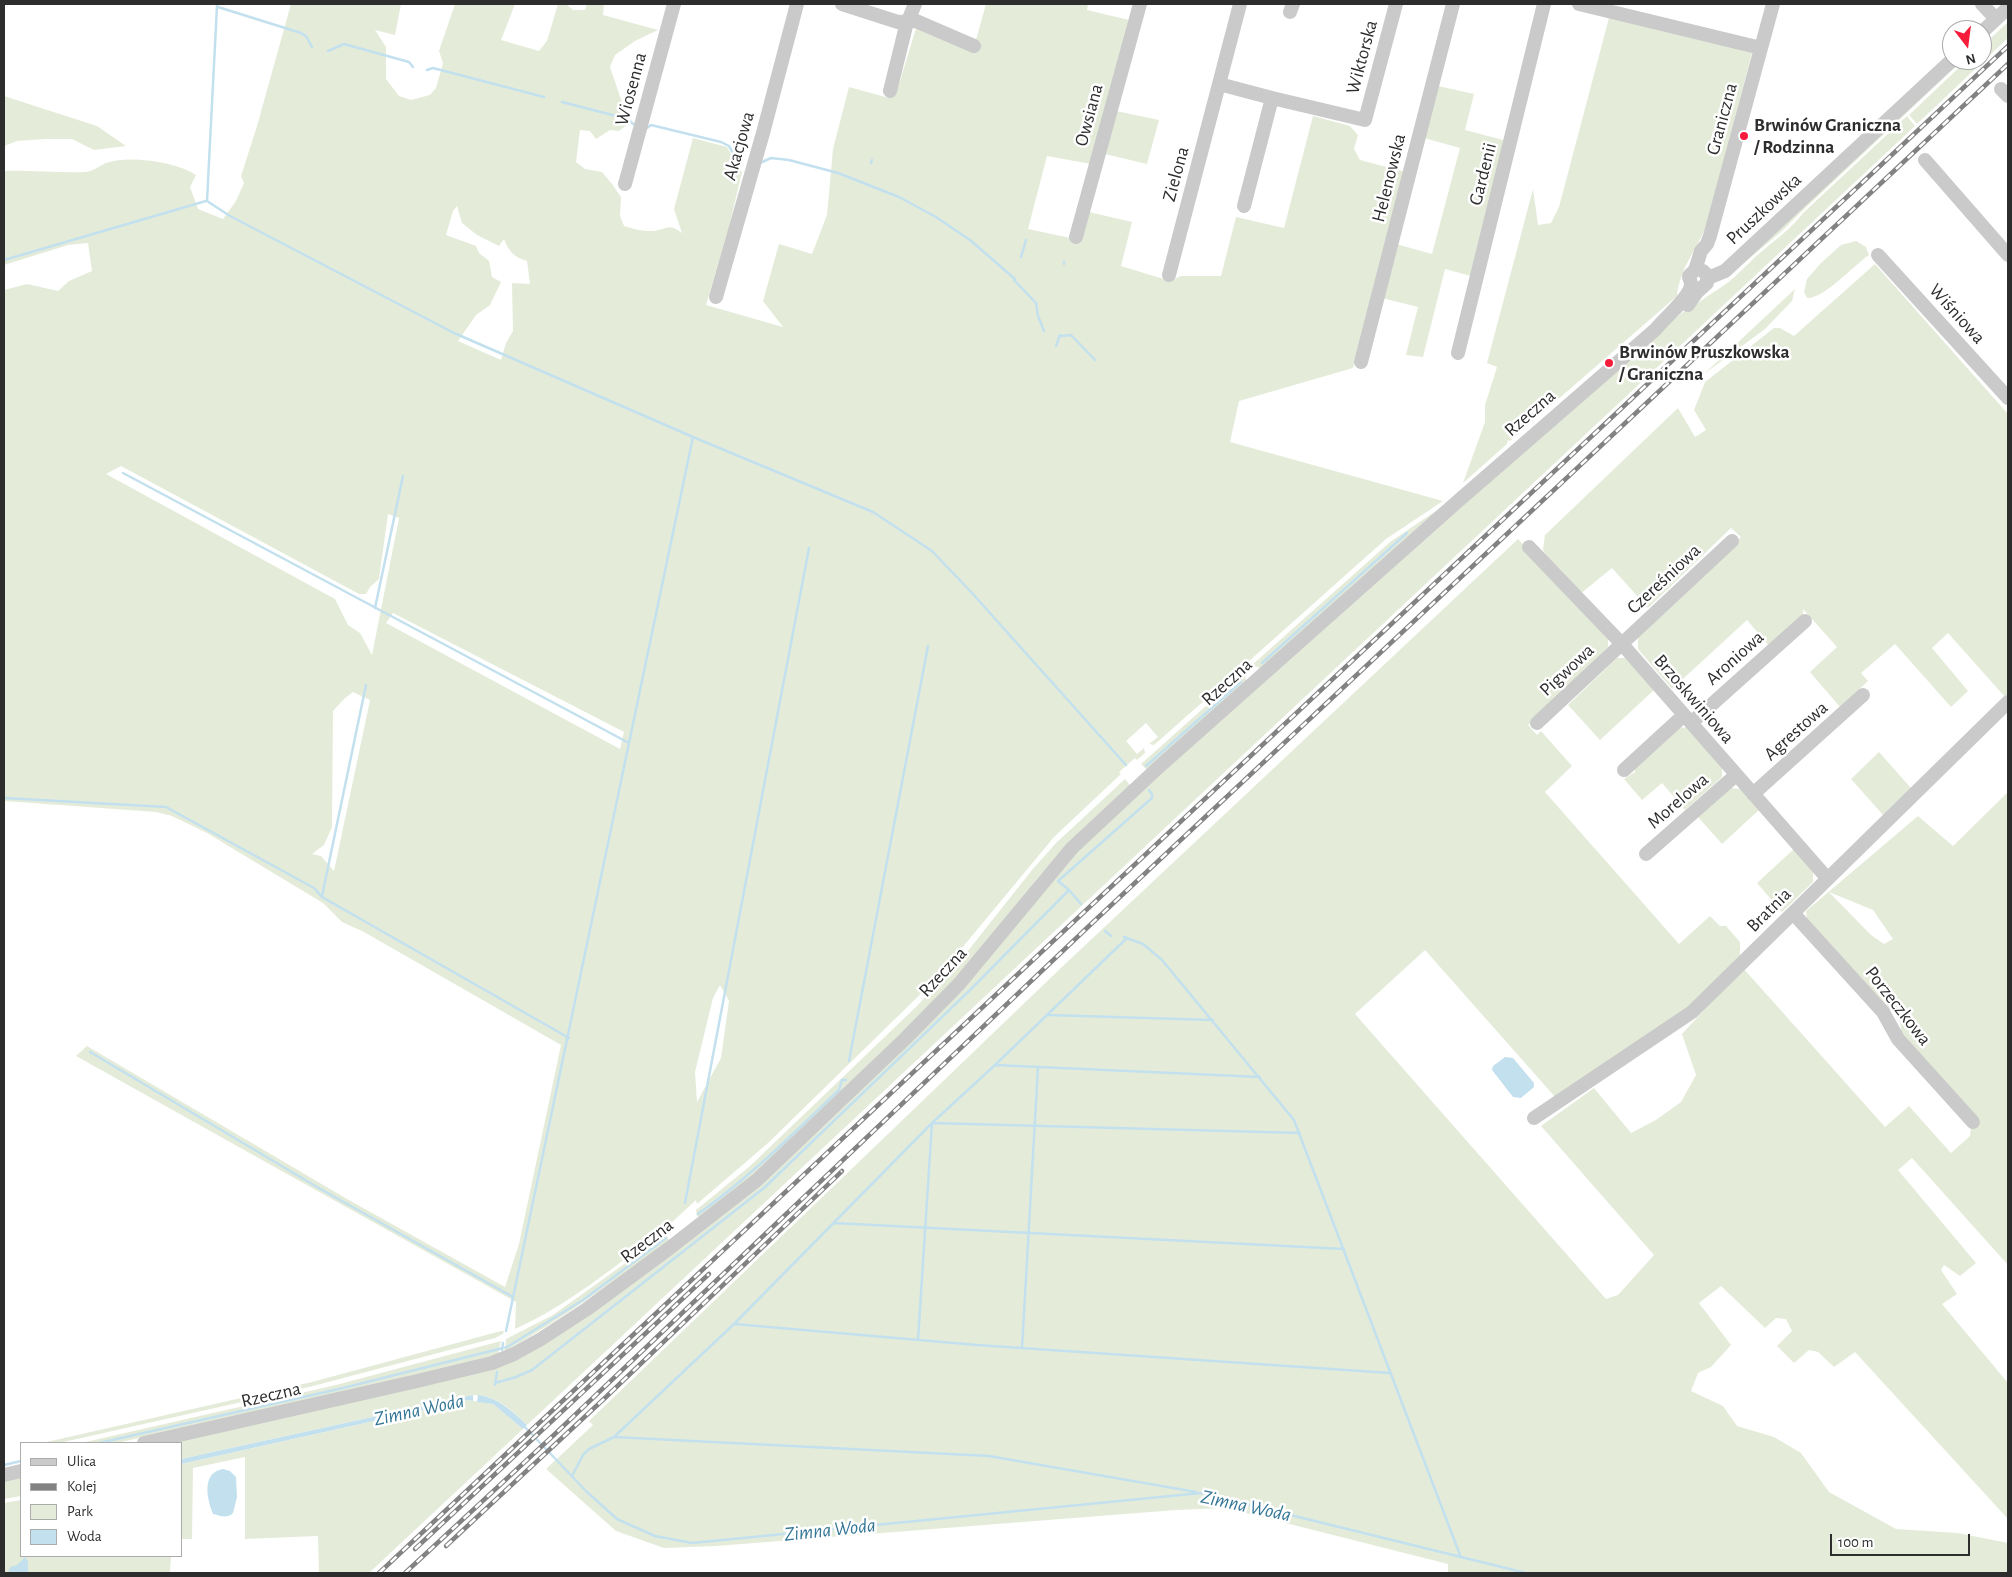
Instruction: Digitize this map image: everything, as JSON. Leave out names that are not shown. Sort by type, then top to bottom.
[{"type":"street","name":"Wiosenna","points":[[625,184],[674,4]]},
{"type":"street","name":"Akacjowa","points":[[716,297],[763,133],[796,4]]},
{"type":"street","points":[[842,4],[898,22],[916,21],[974,46]]},
{"type":"street","points":[[890,91],[908,21],[915,4]]},
{"type":"street","name":"Owsiana","points":[[1076,237],[1140,4]]},
{"type":"street","name":"Zielona","points":[[1169,275],[1240,4]]},
{"type":"street","name":"Wiktorska","points":[[1272,98],[1365,120],[1396,4]]},
{"type":"street","name":"Helenowska","points":[[1360,362],[1453,4]]},
{"type":"street","name":"Gardenii","points":[[1458,353],[1544,4]]},
{"type":"street","points":[[1579,4],[1615,8],[1761,48]]},
{"type":"street","name":"Graniczna","points":[[1700,278],[1708,253],[1707,244],[1773,4]]},
{"type":"street","points":[[1982,4],[1996,19]]},
{"type":"street","points":[[1992,23],[2008,8]]},
{"type":"street","name":"Pruszkowska","points":[[1700,278],[1719,275],[1725,271],[1942,69]]},
{"type":"street","points":[[1219,84],[1272,98],[1244,206]]},
{"type":"street","points":[[1925,160],[2008,254]]},
{"type":"street","name":"Wiśniowa","points":[[1878,255],[2008,398]]},
{"type":"street","name":"Rzeczna","points":[[148,1442],[427,1379],[497,1361],[541,1339],[671,1248],[757,1180],[906,1038],[959,984],[1072,848],[1457,502],[1656,329],[1673,319],[1680,312],[1700,278]]},
{"type":"street","name":"Czereśniowa","points":[[1622,644],[1732,541]]},
{"type":"street","name":"Brzoskwiniowa","points":[[1529,547],[1622,644],[1827,878]]},
{"type":"street","name":"Aroniowa","points":[[1624,770],[1805,621]]},
{"type":"street","name":"Pigwowa","points":[[1537,723],[1622,644]]},
{"type":"street","name":"Agrestowa","points":[[1753,794],[1863,695]]},
{"type":"street","name":"Bratnia","points":[[1534,1118],[1692,1012],[2008,702]]},
{"type":"street","name":"Morelowa","points":[[1646,854],[1736,776]]},
{"type":"street","name":"Porzeczkowa","points":[[1793,913],[1883,1012],[1898,1039],[1973,1122]]},
{"type":"street","points":[[4,1475],[20,1471]]},
{"type":"green space","points":[[291,4],[401,4],[395,35],[375,30],[386,47],[386,79],[399,96],[411,100],[430,95],[436,88],[443,63],[439,51],[455,4],[515,4],[501,40],[539,51],[547,41],[558,4],[566,4],[573,10],[585,10],[587,4],[604,4],[603,15],[658,30],[635,41],[615,55],[610,67],[629,123],[619,131],[610,130],[596,139],[590,131],[580,130],[576,162],[585,169],[602,172],[612,184],[621,197],[620,216],[624,226],[648,231],[670,227],[682,233],[674,209],[693,138],[727,147],[742,172],[728,231],[706,305],[783,327],[763,301],[779,244],[812,254],[827,215],[833,149],[849,87],[889,98],[896,94],[917,25],[976,40],[986,4],[1088,4],[1087,10],[1129,20],[1091,164],[1047,156],[1028,229],[1080,240],[1089,212],[1132,222],[1121,266],[1170,281],[1181,276],[1221,276],[1236,217],[1284,228],[1313,116],[1350,126],[1358,135],[1354,149],[1360,160],[1406,172],[1353,368],[1239,401],[1230,442],[1443,501],[1386,539],[1248,662],[1245,659],[1239,664],[1241,668],[1154,745],[1149,744],[1158,737],[1146,723],[1126,741],[1137,754],[1144,748],[1145,753],[1137,760],[1135,758],[1119,772],[1121,774],[1054,837],[937,978],[768,1143],[697,1204],[696,1200],[670,1224],[666,1220],[661,1224],[663,1230],[610,1270],[554,1308],[515,1329],[516,1302],[76,1056],[87,1046],[347,1199],[505,1287],[519,1244],[561,1045],[364,932],[342,922],[323,903],[207,833],[172,816],[156,812],[4,801],[4,290],[27,284],[58,291],[69,281],[92,271],[88,243],[68,245],[4,265],[4,171],[88,172],[106,163],[116,161],[139,160],[165,163],[196,175],[190,187],[198,209],[223,219],[236,201],[244,183],[241,176]],"holes":[[[457,206],[462,223],[477,235],[499,246],[504,239],[512,253],[527,261],[530,284],[512,283],[513,331],[506,343],[501,360],[458,341],[476,315],[490,305],[501,282],[492,277],[489,261],[479,253],[476,246],[446,235],[453,211]],[[121,466],[359,594],[366,594],[370,587],[379,579],[388,514],[399,518],[372,655],[360,633],[348,625],[335,599],[106,474]],[[393,613],[624,732],[620,749],[386,623]],[[353,692],[370,700],[334,871],[321,856],[312,854],[324,845],[332,827],[333,711]],[[720,985],[729,1001],[721,1058],[697,1102],[695,1072],[713,998]]]},
{"type":"green space","points":[[1610,14],[1753,49],[1707,224],[1685,267],[1677,296],[1510,441],[1508,440],[1507,444],[1463,483],[1485,422],[1485,405],[1497,367],[1487,363],[1533,189],[1538,225],[1551,223],[1559,207]]},
{"type":"green space","points":[[2008,22],[2008,38],[1992,53],[1992,37]]},
{"type":"green space","points":[[1947,70],[1952,70],[1781,232],[1727,277]]},
{"type":"green space","points":[[1956,70],[1974,70],[1917,124],[1909,115]]},
{"type":"green space","points":[[1438,86],[1474,94],[1465,130],[1507,141],[1471,276],[1445,269],[1423,357],[1406,355],[1418,307],[1382,298],[1396,244],[1432,254],[1460,148],[1424,138]]},
{"type":"green space","points":[[4,96],[97,126],[126,146],[94,150],[72,139],[46,139],[17,141],[4,146]]},
{"type":"green space","points":[[1116,111],[1159,120],[1147,164],[1105,154]]},
{"type":"green space","points":[[1907,116],[1915,126],[527,1425],[503,1404],[489,1398],[473,1395],[182,1459],[182,1442],[169,1442],[483,1370],[739,1200],[1025,910],[1091,836],[1659,332],[1689,307],[1691,309],[1726,284],[1788,229]]},
{"type":"green space","points":[[1856,241],[1866,247],[1869,255],[1822,293],[1807,298],[1804,292],[1807,279],[1841,245]]},
{"type":"green space","points":[[1875,264],[2008,414],[2008,694],[2005,697],[1948,633],[1932,648],[1968,691],[1951,707],[1895,644],[1861,673],[1868,681],[1840,707],[1810,672],[1837,647],[1803,609],[1803,617],[1770,647],[1747,620],[1672,689],[1638,649],[1638,638],[1741,537],[1731,528],[1648,608],[1612,568],[1580,594],[1547,557],[1543,550],[1545,535],[1678,408],[1695,437],[1706,430],[1694,410],[1705,382],[1774,328],[1780,328],[1794,336]]},
{"type":"green space","points":[[1795,289],[1792,301],[1765,329],[1704,374]]},
{"type":"green space","points":[[1443,506],[1260,668],[1252,665],[1390,542]]},
{"type":"green space","points":[[1518,539],[1608,637],[1608,647],[1528,725],[1537,735],[1541,731],[1572,766],[1545,792],[1679,944],[1710,916],[1720,926],[1726,926],[1740,942],[1740,957],[1686,1011],[1556,1098],[1425,950],[1355,1014],[1606,1299],[1618,1295],[1654,1255],[1541,1126],[1594,1088],[1631,1133],[1656,1120],[1681,1102],[1696,1075],[1682,1034],[1743,968],[1885,1127],[1909,1106],[1951,1153],[1970,1136],[1971,1127],[1901,1037],[1901,1027],[1897,1011],[1887,1010],[1807,921],[1806,911],[1918,816],[1953,846],[2008,792],[2008,1265],[1912,1158],[1898,1170],[1976,1263],[1960,1276],[1944,1265],[1941,1270],[1957,1294],[1942,1304],[2008,1383],[2008,1519],[1855,1352],[1834,1367],[1818,1352],[1809,1350],[1794,1363],[1777,1346],[1792,1331],[1786,1319],[1776,1318],[1765,1328],[1721,1286],[1699,1303],[1731,1345],[1711,1367],[1698,1373],[1691,1391],[1723,1406],[1737,1426],[1774,1437],[1801,1453],[1829,1492],[1896,1529],[1958,1533],[2008,1543],[2008,1573],[1448,1573],[1448,1564],[1226,1508],[1176,1510],[716,1546],[664,1548],[616,1531],[546,1469],[593,1425],[589,1421],[1064,965]],"holes":[[[1829,892],[1873,910],[1893,939],[1884,944],[1871,935]]]},
{"type":"green space","points":[[1617,658],[1626,658],[1654,690],[1600,740],[1568,705]]},
{"type":"green space","points":[[1245,671],[1246,682],[1148,771],[1141,764]]},
{"type":"green space","points":[[1678,727],[1688,728],[1722,768],[1722,777],[1685,810],[1662,783],[1642,800],[1624,779],[1635,772],[1635,765]]},
{"type":"green space","points":[[1879,752],[1911,788],[1883,815],[1851,779]]},
{"type":"green space","points":[[1125,779],[1130,785],[1040,875],[979,954],[936,1000],[748,1180],[699,1217],[697,1216],[696,1210],[750,1166],[917,1006],[967,952],[1032,870],[1056,843]]},
{"type":"green space","points":[[1731,788],[1741,789],[1759,810],[1722,844],[1698,817]]},
{"type":"green space","points":[[1794,849],[1813,871],[1813,882],[1782,912],[1757,883]]},
{"type":"green space","points":[[666,1234],[669,1240],[629,1270],[568,1312],[505,1351],[506,1339],[553,1315]]},
{"type":"green space","points":[[504,1331],[503,1334],[495,1338],[313,1386],[63,1442],[46,1442],[312,1382]]},
{"type":"green space","points":[[501,1341],[498,1354],[464,1364],[121,1442],[85,1442],[336,1385]]},
{"type":"green space","points":[[468,1400],[493,1404],[523,1429],[369,1573],[319,1573],[318,1536],[245,1539],[245,1457],[193,1468],[192,1539],[182,1539],[182,1464]]},
{"type":"green space","points":[[20,1476],[20,1496],[4,1499],[4,1480]]},
{"type":"green space","points":[[20,1500],[20,1557],[171,1557],[170,1573],[4,1573],[4,1503]]},
{"type":"water","points":[[1505,1057],[1513,1058],[1534,1083],[1534,1087],[1521,1098],[1513,1097],[1492,1070],[1493,1066]]},
{"type":"water","points":[[473,1395],[473,1401],[468,1400],[182,1464],[182,1459]]},
{"type":"water","points":[[478,1395],[499,1402],[527,1425],[523,1429],[493,1404],[477,1402]]},
{"type":"water","points":[[223,1469],[230,1471],[236,1477],[237,1497],[233,1513],[226,1516],[213,1514],[208,1494],[211,1476],[216,1471]]},
{"type":"water","points":[[25,1557],[28,1561],[28,1573],[8,1573],[10,1567],[17,1565]]},
{"type":"waterway","points":[[217,6],[207,201],[230,216],[454,333],[693,437],[873,512],[932,551],[1126,765]]},
{"type":"waterway","points":[[218,7],[301,33],[306,36],[312,47]]},
{"type":"waterway","points":[[328,51],[344,44],[409,62],[413,67]]},
{"type":"waterway","points":[[427,70],[433,68],[544,97]]},
{"type":"waterway","points":[[562,102],[628,119],[633,124]]},
{"type":"waterway","points":[[647,128],[651,125],[721,142],[729,146],[740,165]]},
{"type":"waterway","points":[[760,163],[771,158],[789,160],[838,173],[899,197],[936,217],[970,240],[1015,279]]},
{"type":"waterway","points":[[4,260],[206,201]]},
{"type":"waterway","points":[[1021,257],[1026,240]]},
{"type":"waterway","points":[[1014,280],[1036,303],[1038,316],[1044,331]]},
{"type":"waterway","points":[[1056,346],[1060,335]]},
{"type":"waterway","points":[[1062,336],[1071,335],[1095,360]]},
{"type":"waterway","points":[[506,1331],[693,437]]},
{"type":"waterway","points":[[123,473],[629,743]]},
{"type":"waterway","points":[[375,608],[403,476]]},
{"type":"waterway","points":[[1262,663],[1407,533]]},
{"type":"waterway","points":[[685,1203],[809,548]]},
{"type":"waterway","points":[[849,1061],[928,646]]},
{"type":"waterway","points":[[1146,766],[1241,682]]},
{"type":"waterway","points":[[322,896],[366,685]]},
{"type":"waterway","points":[[495,1383],[532,1370],[764,1188],[968,992],[1069,890],[1058,881],[1152,798],[1149,790]]},
{"type":"waterway","points":[[4,798],[166,807],[314,888],[322,897],[569,1038]]},
{"type":"waterway","points":[[1069,890],[1081,904]]},
{"type":"waterway","points":[[1105,931],[1111,936]]},
{"type":"waterway","points":[[1124,937],[1143,944],[1162,960],[1294,1120],[1460,1555]]},
{"type":"waterway","points":[[614,1437],[734,1324],[932,1123],[1127,938]]},
{"type":"waterway","points":[[1048,1015],[1213,1020]]},
{"type":"waterway","points":[[90,1052],[317,1187],[513,1297]]},
{"type":"waterway","points":[[995,1065],[1260,1077]]},
{"type":"waterway","points":[[1022,1348],[1038,1067]]},
{"type":"waterway","points":[[698,1214],[771,1155],[839,1090],[842,1080],[846,1080]]},
{"type":"waterway","points":[[918,1340],[932,1123],[1300,1133]]},
{"type":"waterway","points":[[834,1223],[1344,1249]]},
{"type":"waterway","points":[[103,1442],[339,1389],[507,1347],[583,1300],[666,1238]]},
{"type":"waterway","points":[[734,1324],[977,1345],[1390,1373]]},
{"type":"waterway","points":[[502,1350],[503,1343]]},
{"type":"waterway","points":[[495,1385],[497,1372]]},
{"type":"waterway","name":"Zimna Woda","points":[[524,1426],[587,1492],[617,1519],[655,1536],[692,1543],[1201,1493],[1526,1573]]},
{"type":"waterway","points":[[572,1476],[583,1455],[589,1449],[614,1437],[989,1456],[1196,1492]]},
{"type":"waterway","points":[[4,1465],[20,1461]]},
{"type":"railway","points":[[379,1573],[2008,46]]},
{"type":"railway","points":[[405,1573],[556,1433],[1089,926],[2008,64]]},
{"type":"railway","points":[[446,1546],[606,1397],[842,1171]]},
{"type":"railway","points":[[415,1549],[709,1274]]},
{"type":"place","name":"Brwinów Graniczna / Rodzinna","points":[[1744,136]]},
{"type":"place","name":"Brwinów Pruszkowska / Graniczna","points":[[1609,363]]}]
